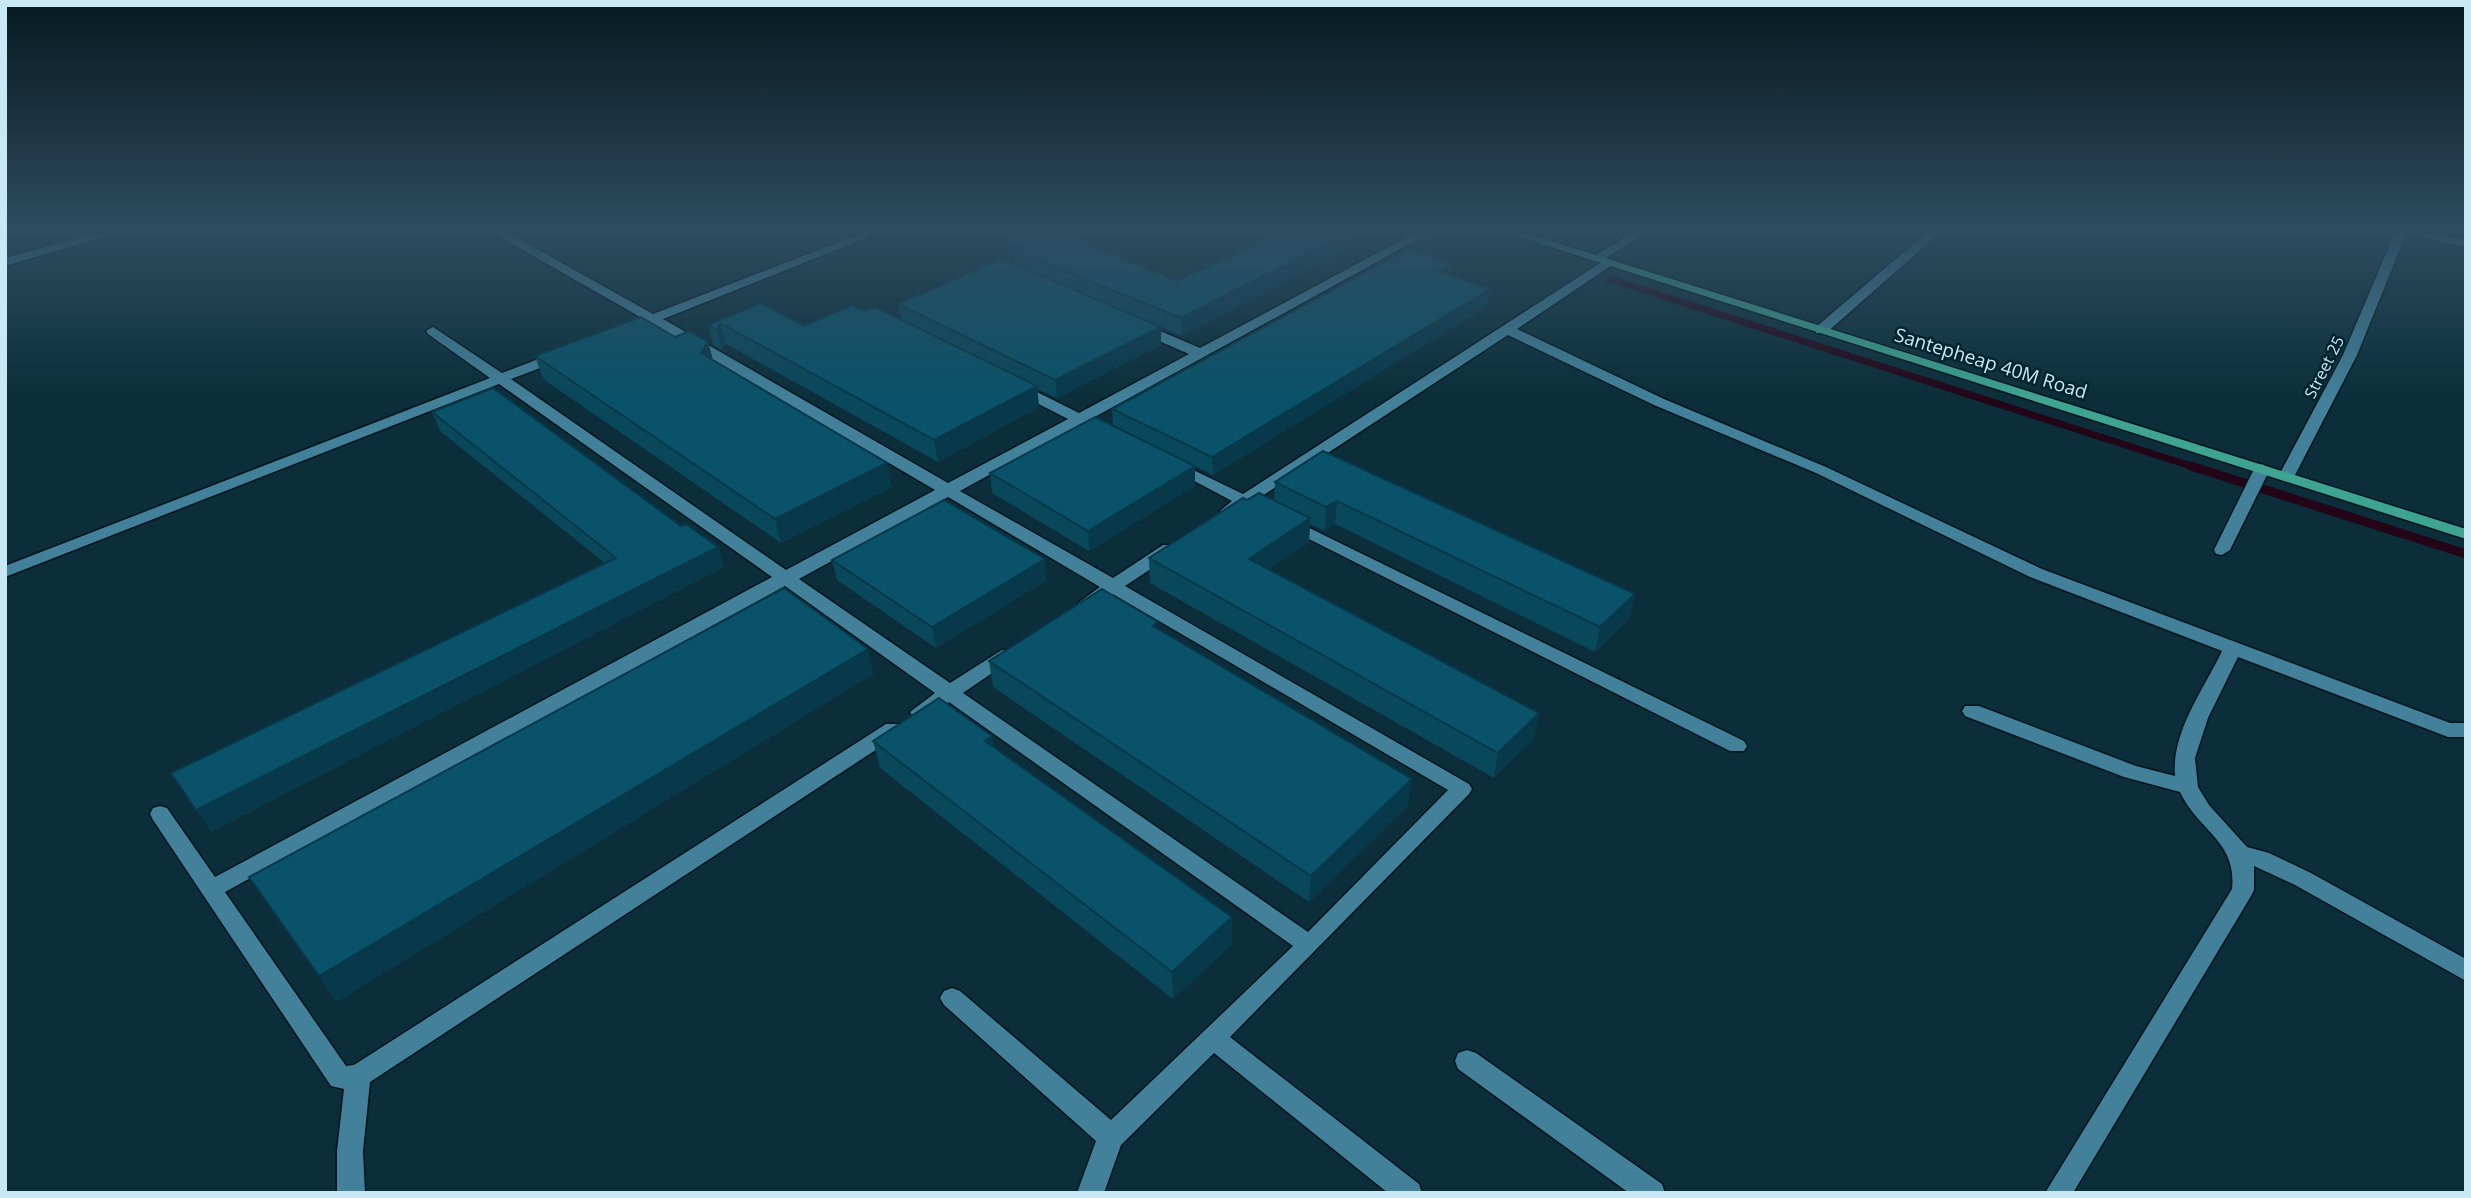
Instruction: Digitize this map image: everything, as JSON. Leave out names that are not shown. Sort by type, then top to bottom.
[{"type":"main road","name":"Santepheap 40M Road","points":[[1681,286],[2466,534]]},
{"type":"street","points":[[594,286],[1462,789],[1309,945],[1111,1137],[1090,1193]]},
{"type":"street","points":[[628,329],[737,286]]},
{"type":"street","points":[[211,889],[1326,286]]},
{"type":"street","points":[[1211,522],[1507,329],[1567,286]]},
{"type":"street","points":[[1821,330],[1872,286]]},
{"type":"street","name":"Street 25","points":[[2286,477],[2350,355],[2379,286]]},
{"type":"street","points":[[1127,322],[1201,354]]},
{"type":"street","points":[[1507,329],[1659,402],[1821,470],[2036,573],[2448,730],[2466,730]]},
{"type":"street","points":[[433,331],[1309,945]]},
{"type":"street","points":[[5,572],[576,349]]},
{"type":"street","points":[[995,376],[1106,432]]},
{"type":"street","points":[[1156,457],[1737,746]]},
{"type":"street","points":[[2222,550],[2261,471]]},
{"type":"street","points":[[1070,614],[1190,536]]},
{"type":"street","points":[[160,814],[340,1079],[358,1076],[1027,642]]},
{"type":"street","points":[[2058,1193],[2242,890],[2245,871],[2240,854],[2203,816],[2188,787],[2184,760],[2232,649]]},
{"type":"street","points":[[1972,711],[2124,770],[2188,787]]},
{"type":"street","points":[[2240,854],[2261,859],[2303,879],[2466,971]]},
{"type":"street","points":[[952,998],[1111,1137]]},
{"type":"street","points":[[1213,1038],[1409,1193]]},
{"type":"street","points":[[1466,1061],[1652,1193]]},
{"type":"street","points":[[351,1193],[350,1151],[358,1076]]},
{"type":"building","points":[[940,286],[1065,286],[1161,327],[1055,380],[898,304]]},
{"type":"building","points":[[1102,286],[1244,286],[1181,318]]},
{"type":"building","points":[[1340,286],[1481,286],[1490,289],[1212,457],[1112,409]]},
{"type":"building","points":[[761,303],[804,326],[852,305],[864,311],[875,307],[1037,386],[934,440],[720,323],[717,330],[708,325]]},
{"type":"building","points":[[641,317],[675,337],[689,331],[708,342],[701,353],[887,463],[775,519],[535,356]]},
{"type":"building","points":[[493,388],[681,526],[686,524],[718,547],[196,810],[171,773],[616,558],[432,412]]},
{"type":"building","points":[[1095,417],[1195,466],[1088,531],[990,473]]},
{"type":"building","points":[[1323,451],[1635,594],[1600,627],[1337,501],[1326,507],[1275,482]]},
{"type":"building","points":[[1259,493],[1310,518],[1249,559],[1539,713],[1498,753],[1149,558],[1243,498],[1247,500]]},
{"type":"building","points":[[944,500],[1045,559],[932,627],[832,560]]},
{"type":"building","points":[[784,588],[868,649],[319,976],[249,877]]},
{"type":"building","points":[[1102,589],[1158,622],[1153,626],[1412,779],[1311,876],[989,661]]},
{"type":"building","points":[[939,698],[992,736],[985,741],[1232,917],[1172,972],[873,741]]},
{"type":"waterway","points":[[1631,286],[2197,468]]},
{"type":"waterway","points":[[2191,466],[2466,554]]}]
